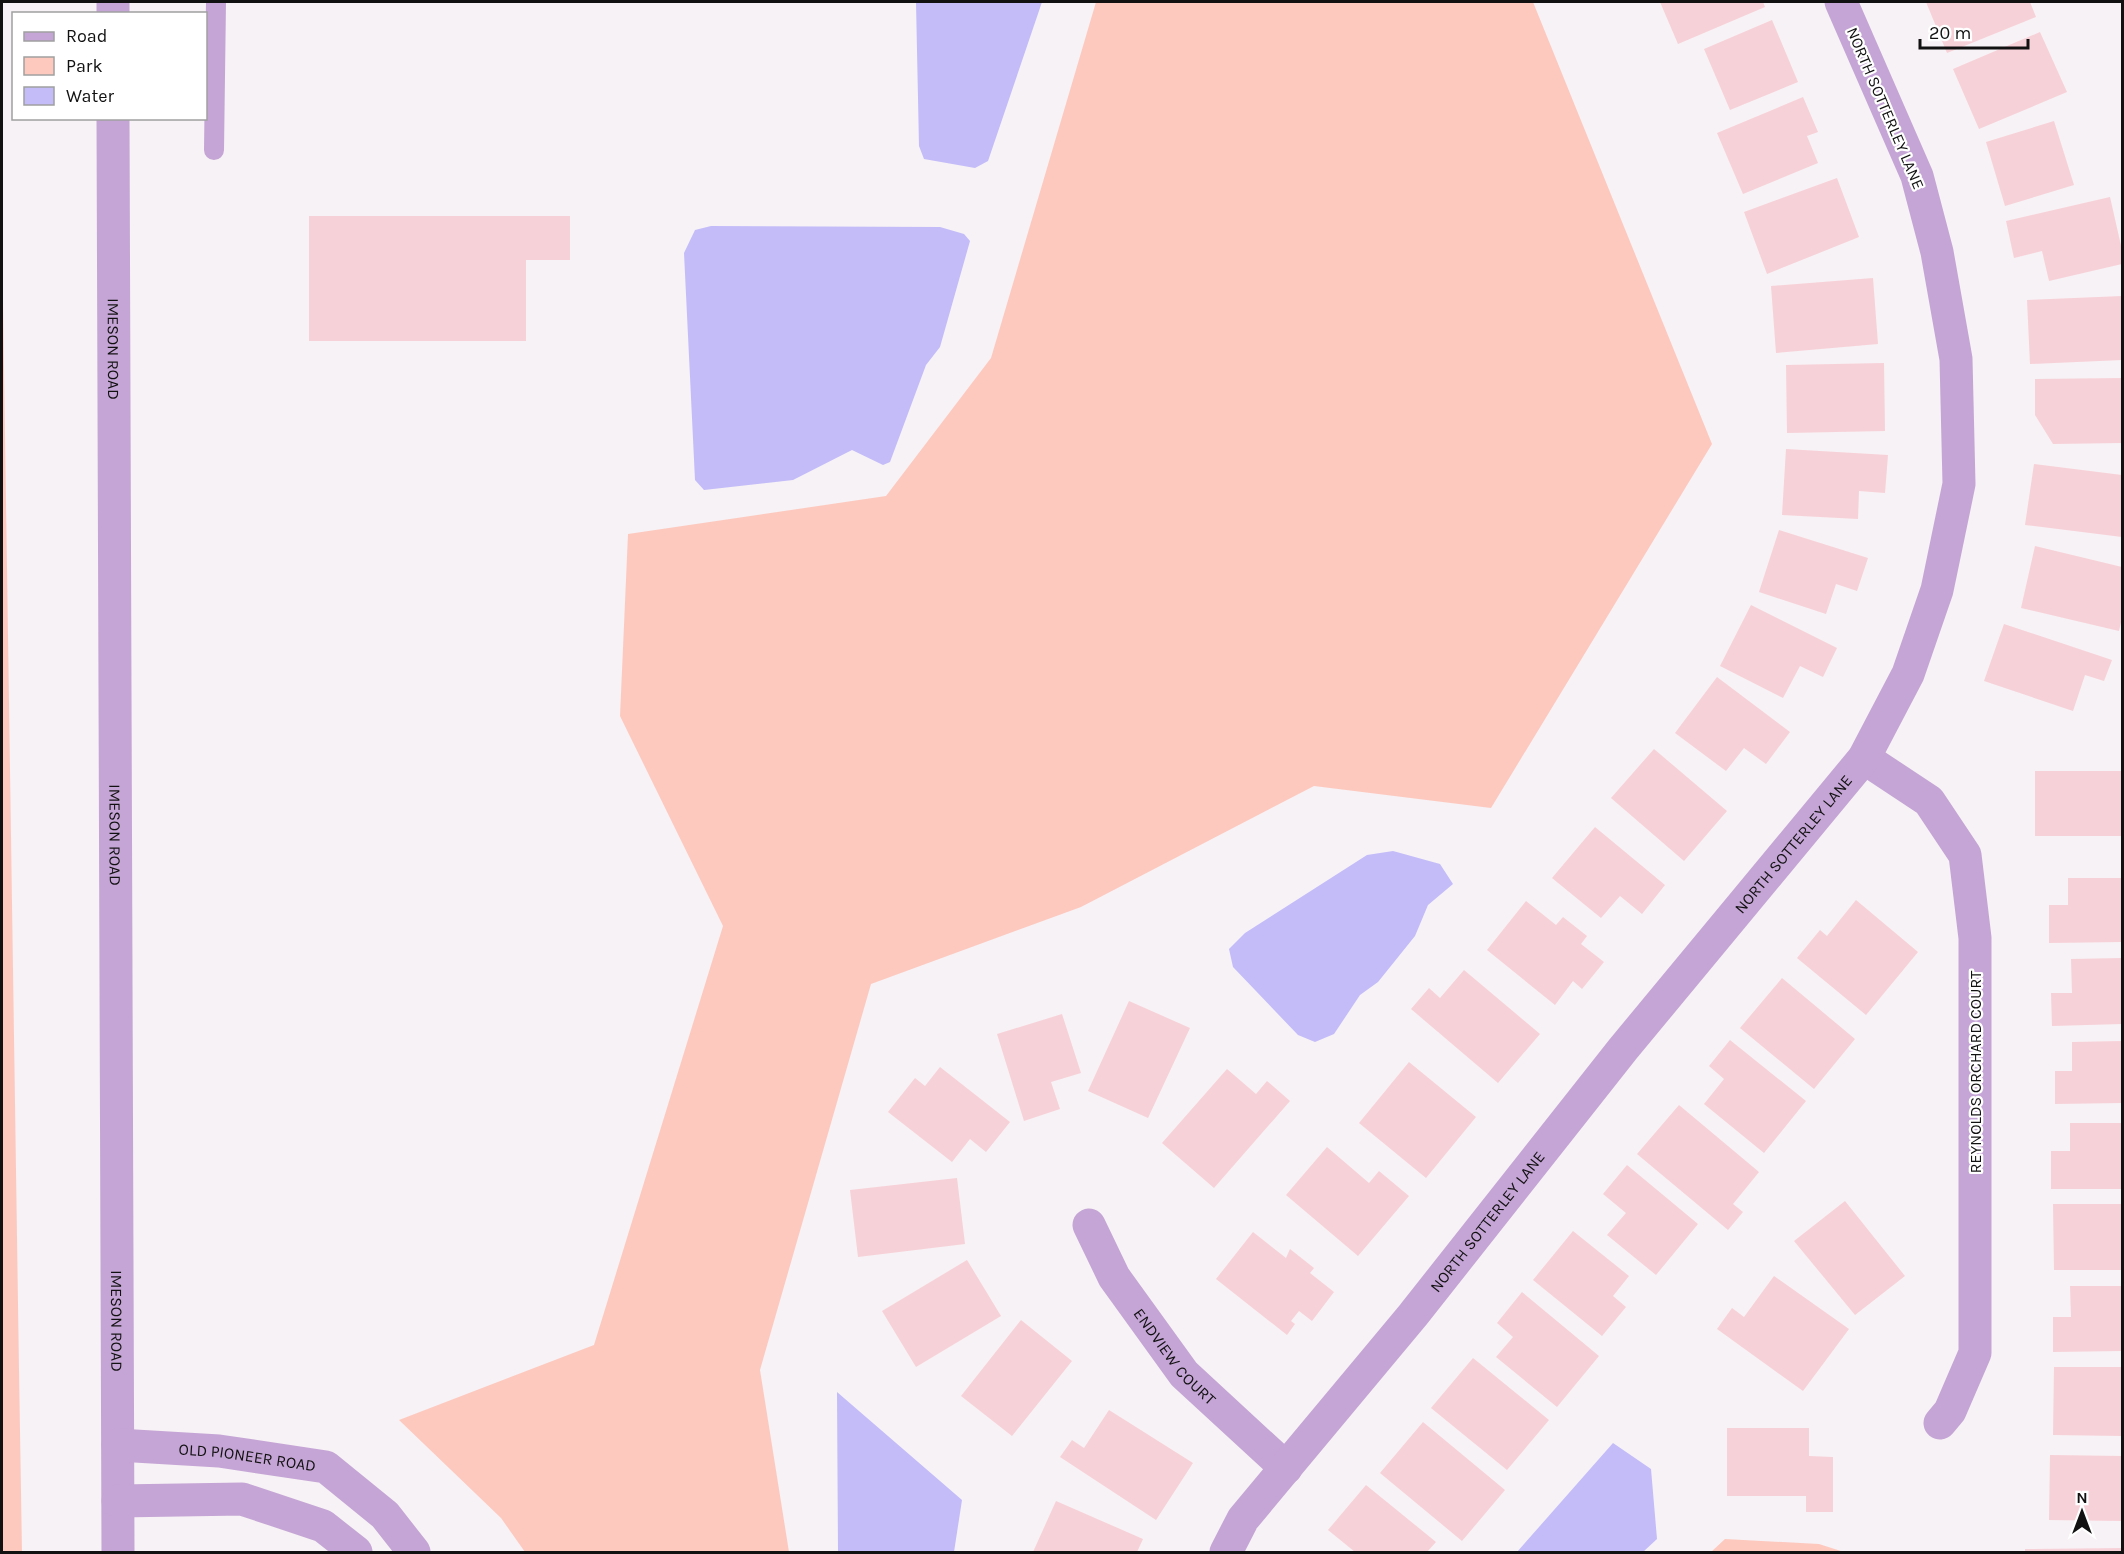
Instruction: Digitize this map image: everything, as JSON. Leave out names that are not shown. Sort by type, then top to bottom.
[{"type":"street","name":"NORTH SOTTERLEY LANE","points":[[1226,1552],[1244,1519],[1413,1315],[1623,1049],[1864,758],[1908,674],[1938,590],[1959,484],[1956,359],[1938,252],[1917,176],[1841,2]]},
{"type":"street","name":"IMESON ROAD","points":[[113,120],[118,1552]]},
{"type":"street","name":"REYNOLDS ORCHARD COURT","points":[[1864,758],[1929,801],[1965,855],[1973,926],[1975,1353],[1950,1411],[1940,1423]]},
{"type":"street","name":"ENDVIEW COURT","points":[[1089,1225],[1114,1277],[1184,1374],[1286,1468]]},
{"type":"street","name":"OLD PIONEER ROAD","points":[[118,1445],[219,1451],[326,1467],[385,1515],[414,1552]]},
{"type":"street","points":[[118,1501],[242,1499],[323,1526],[357,1552]]},
{"type":"lane","points":[[214,150],[216,2]]},
{"type":"green space","points":[[1096,2],[1533,2],[1712,444],[1491,808],[1314,786],[1081,907],[871,984],[760,1370],[789,1552],[525,1552],[501,1518],[399,1420],[594,1345],[723,926],[620,716],[628,534],[886,496],[991,358]]},
{"type":"green space","points":[[2,234],[19,1370],[22,1552],[2,1552]]},
{"type":"green space","points":[[1725,1539],[1819,1544],[1844,1552],[1711,1552]]},
{"type":"water","points":[[916,2],[1042,2],[988,161],[975,168],[924,159],[919,146]]},
{"type":"water","points":[[711,226],[940,227],[964,234],[970,241],[940,347],[926,365],[890,462],[883,465],[852,450],[793,480],[704,490],[695,480],[684,253],[695,230]]},
{"type":"water","points":[[1393,851],[1440,864],[1453,884],[1428,905],[1415,936],[1378,982],[1360,995],[1334,1034],[1315,1042],[1298,1035],[1233,967],[1229,949],[1245,933],[1367,855]]},
{"type":"water","points":[[837,1392],[962,1500],[954,1552],[838,1552]]},
{"type":"water","points":[[1613,1443],[1651,1469],[1657,1539],[1643,1552],[1517,1552]]},
{"type":"building","points":[[1660,2],[1763,2],[1765,7],[1678,44]]},
{"type":"building","points":[[1926,2],[2030,2],[2036,17],[1947,53]]},
{"type":"building","points":[[1772,20],[1798,82],[1730,110],[1704,49]]},
{"type":"building","points":[[2040,32],[2067,92],[1979,129],[1953,69]]},
{"type":"building","points":[[1803,97],[1818,132],[1807,136],[1818,163],[1743,194],[1717,133]]},
{"type":"building","points":[[2054,121],[2074,185],[2005,206],[1986,142]]},
{"type":"building","points":[[1837,178],[1859,237],[1767,274],[1744,212]]},
{"type":"building","points":[[2110,197],[2122,250],[2122,264],[2049,281],[2042,251],[2014,258],[2006,221]]},
{"type":"building","points":[[309,216],[570,216],[570,260],[526,260],[526,341],[309,341]]},
{"type":"building","points":[[1873,278],[1878,344],[1776,353],[1771,286]]},
{"type":"building","points":[[2122,296],[2122,360],[2030,364],[2027,300]]},
{"type":"building","points":[[1884,363],[1885,431],[1787,433],[1786,365]]},
{"type":"building","points":[[2122,378],[2122,443],[2053,444],[2035,415],[2035,379]]},
{"type":"building","points":[[1786,449],[1888,455],[1885,493],[1859,491],[1858,519],[1782,515]]},
{"type":"building","points":[[2034,464],[2122,475],[2122,537],[2025,525]]},
{"type":"building","points":[[1779,530],[1868,558],[1857,591],[1836,584],[1826,614],[1759,592]]},
{"type":"building","points":[[2035,546],[2122,567],[2122,618],[2119,631],[2021,608]]},
{"type":"building","points":[[1751,605],[1837,648],[1823,677],[1800,666],[1783,698],[1720,666]]},
{"type":"building","points":[[2004,624],[2112,660],[2104,681],[2085,675],[2073,711],[1984,681]]},
{"type":"building","points":[[1717,677],[1790,732],[1766,764],[1744,748],[1726,771],[1675,733]]},
{"type":"building","points":[[1654,749],[1727,811],[1684,861],[1611,798]]},
{"type":"building","points":[[2035,771],[2122,771],[2122,836],[2035,836]]},
{"type":"building","points":[[1595,827],[1665,885],[1642,914],[1620,896],[1601,918],[1552,878]]},
{"type":"building","points":[[2068,878],[2122,878],[2122,942],[2049,943],[2049,905],[2068,905]]},
{"type":"building","points":[[1856,900],[1918,952],[1866,1015],[1797,958],[1820,930],[1827,936]]},
{"type":"building","points":[[1526,901],[1556,925],[1563,917],[1587,936],[1581,944],[1604,962],[1582,989],[1573,981],[1555,1005],[1487,950]]},
{"type":"building","points":[[2122,958],[2122,1024],[2052,1026],[2051,993],[2072,993],[2071,959]]},
{"type":"building","points":[[1464,970],[1540,1034],[1498,1083],[1411,1009],[1429,988],[1440,998]]},
{"type":"building","points":[[1782,978],[1855,1039],[1814,1089],[1740,1028]]},
{"type":"building","points":[[1129,1001],[1190,1028],[1148,1118],[1088,1091]]},
{"type":"building","points":[[1062,1014],[1081,1073],[1051,1082],[1060,1109],[1024,1121],[997,1034]]},
{"type":"building","points":[[1730,1040],[1806,1101],[1764,1153],[1704,1104],[1724,1079],[1709,1066]]},
{"type":"building","points":[[2122,1041],[2122,1103],[2055,1104],[2055,1071],[2072,1071],[2072,1042]]},
{"type":"building","points":[[1409,1062],[1476,1117],[1426,1178],[1359,1123]]},
{"type":"building","points":[[940,1067],[1010,1122],[986,1152],[970,1139],[952,1162],[888,1112],[915,1078],[925,1086]]},
{"type":"building","points":[[1227,1069],[1256,1094],[1267,1081],[1290,1101],[1214,1188],[1162,1143]]},
{"type":"building","points":[[1679,1105],[1759,1172],[1733,1204],[1743,1212],[1728,1230],[1637,1154]]},
{"type":"building","points":[[2070,1123],[2122,1123],[2122,1189],[2051,1189],[2051,1151],[2070,1151]]},
{"type":"building","points":[[1327,1147],[1369,1183],[1379,1171],[1409,1196],[1358,1256],[1286,1195]]},
{"type":"building","points":[[1627,1165],[1698,1224],[1656,1275],[1607,1235],[1626,1213],[1603,1194]]},
{"type":"building","points":[[957,1178],[965,1244],[858,1257],[850,1190]]},
{"type":"building","points":[[1845,1201],[1905,1276],[1855,1315],[1794,1241]]},
{"type":"building","points":[[2053,1204],[2122,1204],[2122,1270],[2054,1270]]},
{"type":"building","points":[[1573,1231],[1629,1276],[1613,1296],[1626,1307],[1602,1336],[1533,1280]]},
{"type":"building","points":[[1253,1232],[1286,1258],[1290,1249],[1314,1268],[1310,1273],[1334,1292],[1312,1321],[1299,1311],[1291,1321],[1295,1324],[1287,1335],[1216,1279]]},
{"type":"building","points":[[967,1260],[1001,1316],[916,1367],[882,1311]]},
{"type":"building","points":[[1774,1276],[1849,1329],[1803,1391],[1717,1329],[1732,1308],[1744,1317]]},
{"type":"building","points":[[2070,1286],[2122,1286],[2122,1351],[2053,1352],[2053,1317],[2071,1317]]},
{"type":"building","points":[[1522,1292],[1599,1356],[1557,1407],[1496,1357],[1513,1337],[1497,1323]]},
{"type":"building","points":[[1021,1320],[1072,1361],[1012,1436],[961,1396]]},
{"type":"building","points":[[1473,1358],[1549,1420],[1507,1470],[1431,1408]]},
{"type":"building","points":[[2054,1367],[2122,1367],[2122,1436],[2053,1435]]},
{"type":"building","points":[[1109,1410],[1193,1463],[1156,1520],[1060,1457],[1072,1440],[1084,1448]]},
{"type":"building","points":[[1423,1422],[1505,1490],[1462,1541],[1380,1473]]},
{"type":"building","points":[[1727,1428],[1809,1428],[1809,1456],[1833,1457],[1833,1512],[1806,1512],[1806,1496],[1727,1496]]},
{"type":"building","points":[[2050,1455],[2122,1456],[2122,1521],[2049,1520]]},
{"type":"building","points":[[1366,1485],[1436,1542],[1427,1552],[1355,1552],[1328,1530]]},
{"type":"building","points":[[1056,1501],[1143,1539],[1137,1552],[1033,1552]]},
{"type":"building","points":[[2122,1548],[2122,1552],[2025,1552],[2025,1549]]}]
